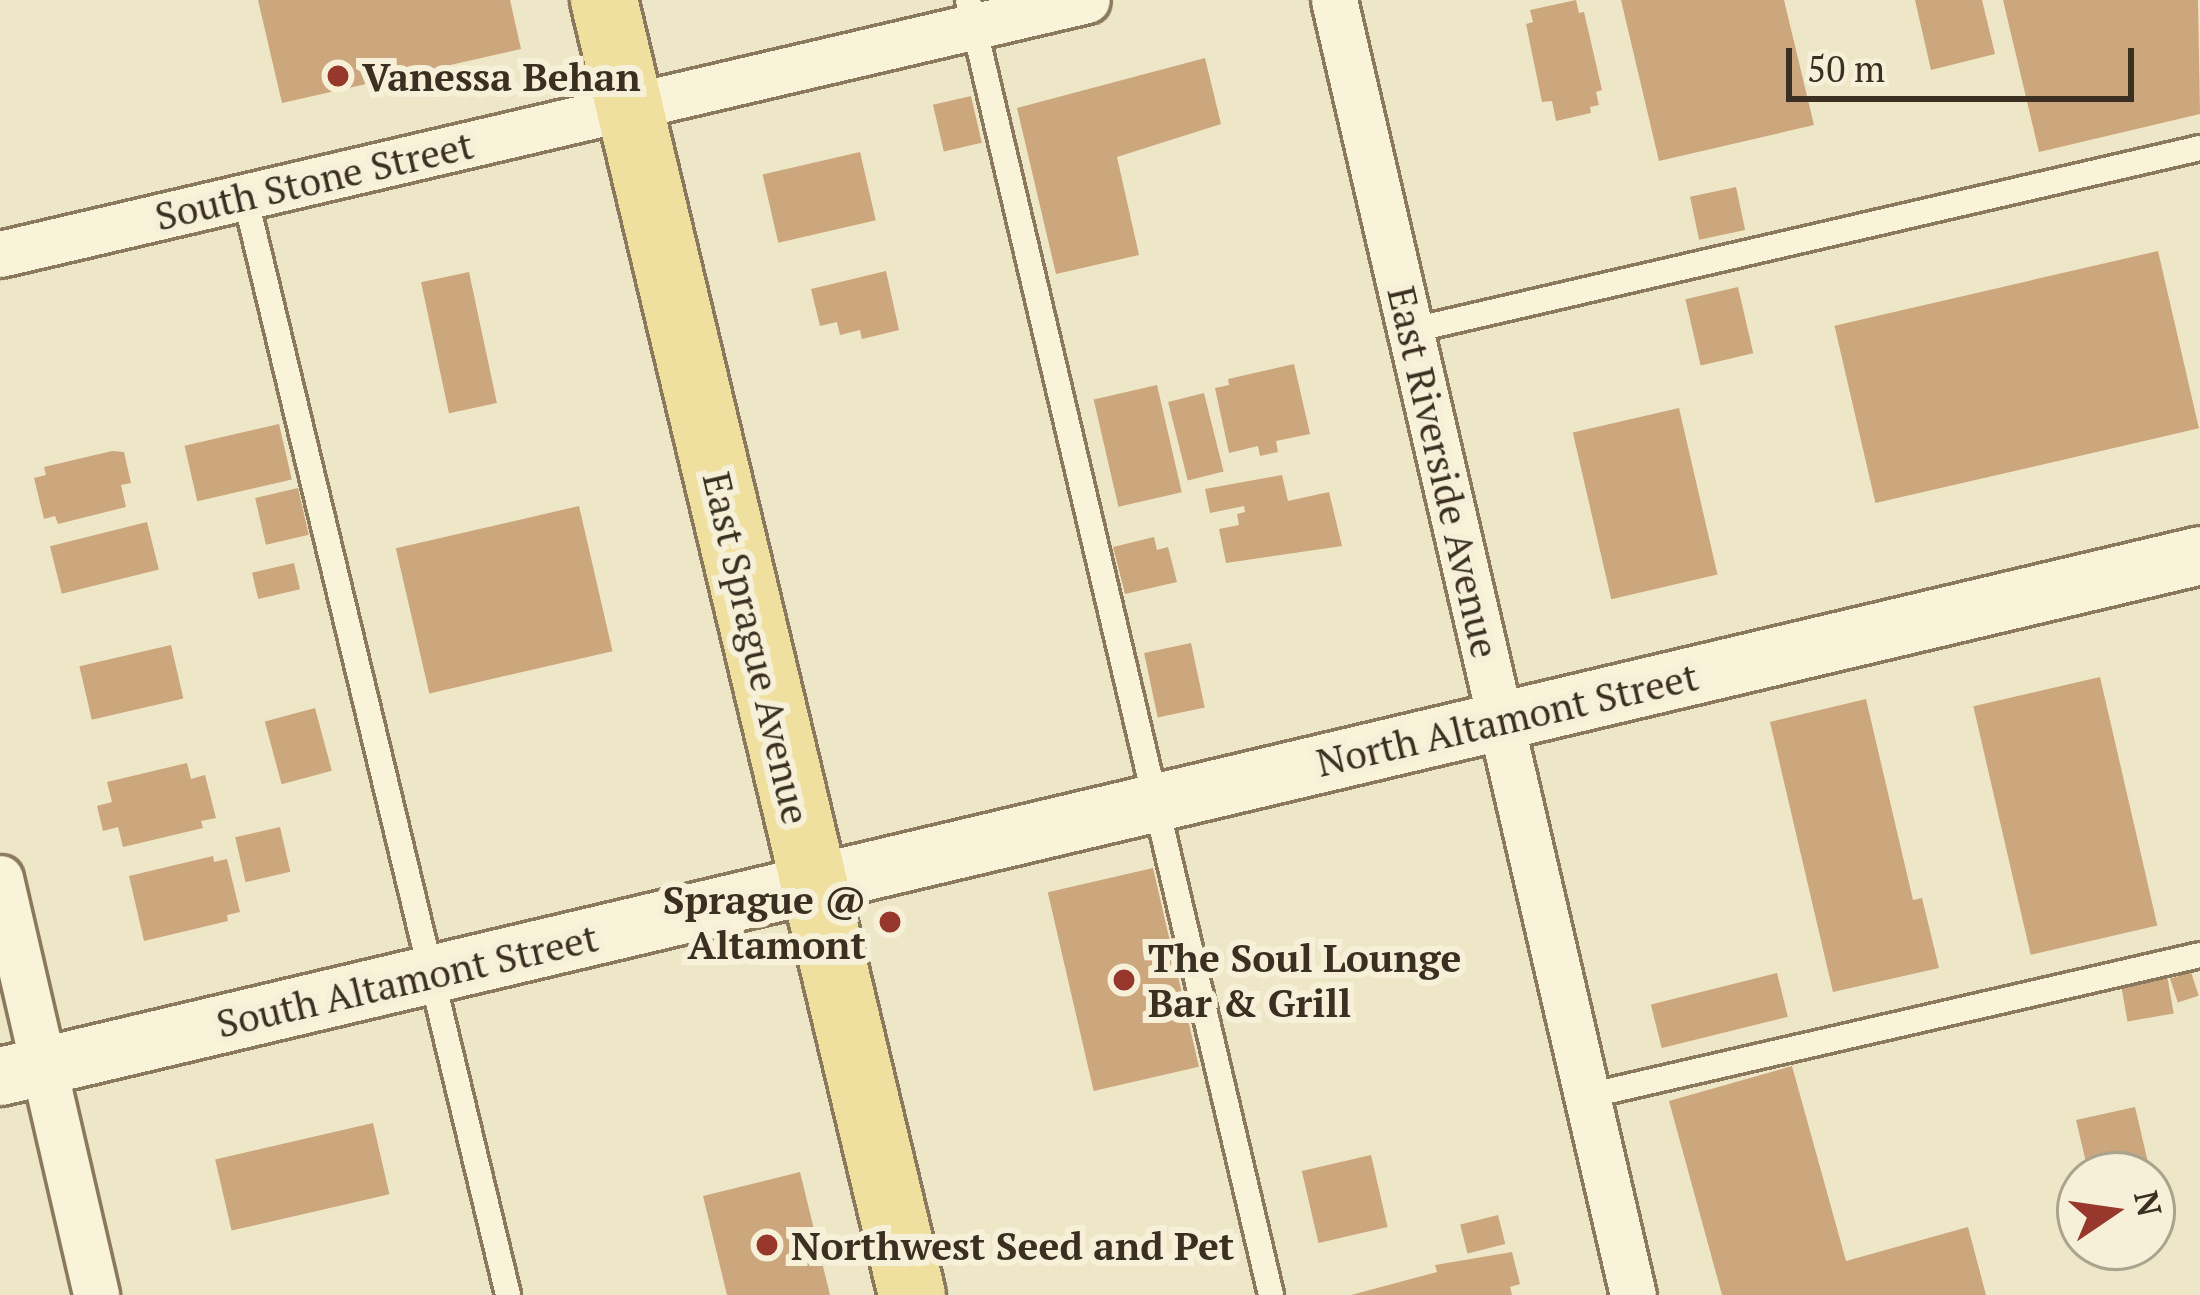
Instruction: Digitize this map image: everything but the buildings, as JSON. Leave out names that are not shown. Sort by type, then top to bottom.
[{"type":"main road","name":"East Sprague Avenue","points":[[604,0],[912,1295]]},
{"type":"street","name":"South Stone Street","points":[[0,254],[629,106],[971,13],[1087,0]]},
{"type":"street","name":"East Riverside Avenue","points":[[1334,0],[1633,1295]]},
{"type":"street","name":"North Altamont Street","points":[[813,884],[2200,555]]},
{"type":"street","points":[[0,878],[21,1071],[96,1295]]},
{"type":"street","name":"South Altamont Street","points":[[21,1071],[813,884]]},
{"type":"lane","points":[[971,13],[1271,1295]]},
{"type":"lane","points":[[1413,329],[2200,148]]},
{"type":"lane","points":[[245,196],[508,1295]]},
{"type":"lane","points":[[1587,1096],[2200,956]]},
{"type":"place","name":"Vanessa Behan","points":[[338,76]]},
{"type":"place","name":"Sprague @ Altamont","points":[[890,922]]},
{"type":"place","name":"The Soul Lounge Bar & Grill","points":[[1124,980]]},
{"type":"place","name":"Northwest Seed and Pet","points":[[767,1245]]}]
